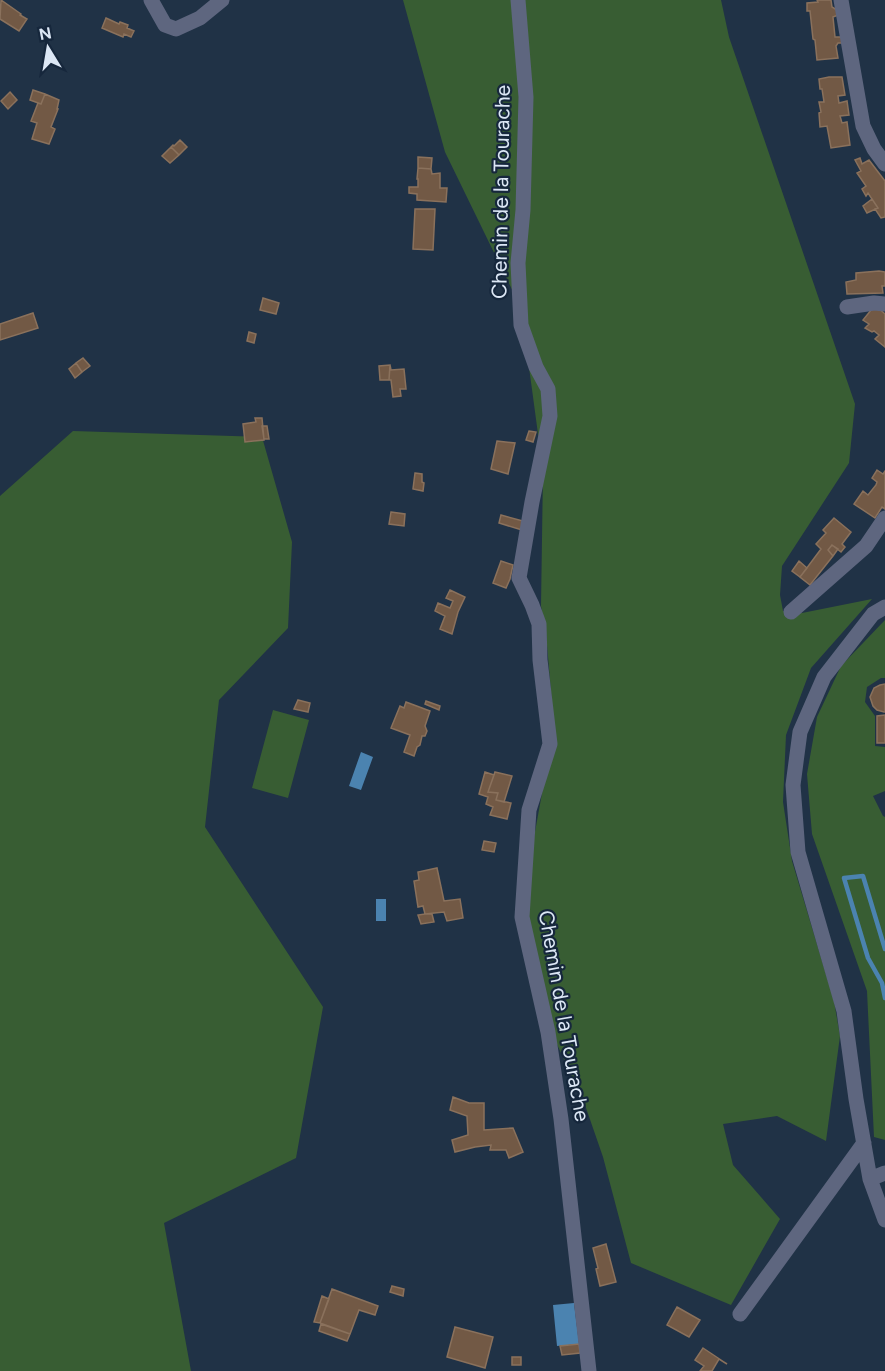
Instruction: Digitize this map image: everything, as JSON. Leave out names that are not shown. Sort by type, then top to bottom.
[{"type":"street","points":[[151,0],[165,25],[176,29],[200,18],[222,0]]},
{"type":"street","name":"Chemin de la Tourache","points":[[518,0],[526,97],[524,210],[518,263],[521,325],[536,367],[548,389],[550,416],[519,578],[539,624],[540,660],[550,744],[529,810],[522,917],[548,1032],[561,1119],[589,1371]]},
{"type":"street","points":[[841,0],[863,126],[874,149],[885,164]]},
{"type":"street","points":[[847,307],[874,303],[885,304]]},
{"type":"street","points":[[791,612],[866,546],[885,518]]},
{"type":"street","points":[[885,607],[873,614],[825,676],[800,732],[793,785],[798,852],[844,1011],[870,1179],[885,1220]]},
{"type":"street","points":[[740,1314],[864,1143]]},
{"type":"street","points":[[870,1179],[885,1173]]},
{"type":"green space","points":[[403,0],[721,0],[729,37],[855,404],[849,463],[782,566],[780,595],[783,611],[802,613],[872,599],[811,668],[786,735],[783,802],[792,861],[834,1001],[840,1036],[826,1141],[777,1116],[723,1124],[733,1165],[780,1219],[731,1305],[631,1263],[603,1157],[585,1105],[549,1027],[528,934],[525,887],[554,727],[546,633],[541,606],[543,471],[521,308],[445,152]]},
{"type":"green space","points":[[73,431],[262,437],[292,542],[288,628],[219,700],[205,827],[323,1007],[296,1158],[164,1223],[191,1371],[0,1371],[0,496]]},
{"type":"green space","points":[[885,620],[885,678],[867,687],[865,702],[875,716],[875,746],[885,747],[885,791],[873,796],[885,817],[885,1140],[874,1137],[867,991],[812,834],[807,774],[817,717],[841,666]]},
{"type":"green space","points":[[273,710],[309,720],[288,798],[252,788]]},
{"type":"water","points":[[361,752],[373,757],[361,790],[349,786]]},
{"type":"water","points":[[376,899],[386,899],[386,921],[376,921]]},
{"type":"water","points":[[574,1303],[579,1344],[557,1346],[553,1305]]},
{"type":"building","points":[[1,0],[27,19],[19,31],[0,19]]},
{"type":"building","points":[[817,0],[831,0],[832,7],[837,10],[838,15],[833,17],[835,37],[842,37],[842,43],[836,46],[838,58],[817,60],[807,3],[818,2]]},
{"type":"building","points":[[106,18],[128,25],[127,28],[134,31],[131,37],[124,34],[123,37],[102,28]]},
{"type":"building","points":[[842,77],[845,95],[838,96],[839,103],[847,101],[849,115],[840,116],[842,123],[847,122],[850,145],[831,148],[827,126],[820,127],[819,102],[824,102],[819,79]]},
{"type":"building","points":[[33,90],[45,94],[41,104],[30,100]]},
{"type":"building","points":[[10,92],[17,100],[8,109],[1,101]]},
{"type":"building","points":[[45,94],[59,100],[51,127],[55,129],[49,144],[32,139],[37,123],[31,121],[38,103],[41,104]]},
{"type":"building","points":[[180,140],[187,147],[179,155],[171,147]]},
{"type":"building","points":[[171,147],[179,155],[170,163],[162,156]]},
{"type":"building","points":[[418,157],[432,158],[431,169],[418,168]]},
{"type":"building","points":[[860,158],[862,164],[869,160],[885,181],[885,217],[881,218],[875,209],[878,208],[868,193],[866,196],[862,189],[866,186],[857,173],[861,171],[855,160]]},
{"type":"building","points":[[418,168],[431,169],[432,174],[440,173],[440,188],[447,188],[446,202],[417,200],[417,194],[409,193],[409,187],[418,187]]},
{"type":"building","points":[[872,199],[878,208],[867,213],[863,206]]},
{"type":"building","points":[[415,209],[435,209],[433,250],[413,249]]},
{"type":"building","points":[[885,272],[883,293],[847,294],[846,282],[856,280],[856,273]]},
{"type":"building","points":[[263,298],[279,303],[276,314],[260,310]]},
{"type":"building","points":[[875,305],[885,314],[885,347],[875,339],[879,335],[865,328],[869,324],[863,320]]},
{"type":"building","points":[[33,313],[38,328],[0,340],[0,324]]},
{"type":"building","points":[[249,332],[256,334],[254,343],[247,341]]},
{"type":"building","points":[[83,358],[90,366],[82,372],[76,363]]},
{"type":"building","points":[[76,363],[82,372],[75,378],[69,369]]},
{"type":"building","points":[[390,365],[389,380],[380,380],[379,366]]},
{"type":"building","points":[[390,365],[391,370],[404,369],[406,389],[400,389],[401,396],[393,397],[391,380],[389,380]]},
{"type":"building","points":[[255,418],[262,418],[264,440],[245,442],[243,424],[256,422]]},
{"type":"building","points":[[262,426],[267,426],[269,439],[264,439]]},
{"type":"building","points":[[529,431],[536,432],[533,442],[526,440]]},
{"type":"building","points":[[497,441],[515,443],[508,474],[491,469]]},
{"type":"building","points":[[877,470],[883,474],[885,471],[885,509],[882,507],[875,518],[854,504],[863,491],[868,495],[876,485],[877,482],[872,478]]},
{"type":"building","points":[[415,473],[422,474],[423,491],[413,489]]},
{"type":"building","points":[[391,512],[405,514],[404,526],[389,524]]},
{"type":"building","points":[[501,515],[523,521],[522,530],[499,523]]},
{"type":"building","points":[[834,518],[851,532],[842,544],[845,547],[841,552],[832,545],[828,550],[833,556],[810,585],[800,577],[821,549],[816,544],[826,533],[823,530]]},
{"type":"building","points":[[832,545],[838,549],[833,556],[828,550]]},
{"type":"building","points":[[501,561],[513,565],[506,588],[493,583]]},
{"type":"building","points":[[799,561],[807,568],[800,577],[792,571]]},
{"type":"building","points":[[450,590],[465,597],[452,634],[440,629],[445,616],[435,611],[438,603],[450,608],[453,601],[446,598]]},
{"type":"building","points":[[885,684],[884,712],[873,706],[870,697],[874,688]]},
{"type":"building","points":[[298,700],[310,703],[308,712],[294,709]]},
{"type":"building","points":[[426,701],[440,706],[439,710],[425,704]]},
{"type":"building","points":[[406,702],[430,711],[425,726],[427,731],[425,736],[422,736],[414,756],[404,752],[410,735],[391,728],[400,706],[404,708]]},
{"type":"building","points":[[885,715],[885,743],[877,743],[877,716]]},
{"type":"building","points":[[485,772],[494,775],[488,792],[498,793],[496,800],[511,803],[507,819],[490,815],[493,807],[486,804],[488,797],[479,794]]},
{"type":"building","points":[[495,772],[512,776],[504,802],[496,800],[498,793],[488,792]]},
{"type":"building","points":[[484,841],[496,843],[494,852],[482,850]]},
{"type":"building","points":[[437,868],[444,901],[460,899],[463,918],[447,921],[444,912],[425,914],[423,906],[418,907],[414,881],[419,880],[418,872]]},
{"type":"building","points":[[432,914],[434,922],[421,924],[418,915]]},
{"type":"building","points":[[453,1097],[469,1103],[484,1103],[484,1130],[513,1128],[523,1152],[509,1158],[506,1150],[490,1150],[491,1145],[455,1152],[452,1140],[468,1135],[467,1116],[450,1110]]},
{"type":"building","points":[[606,1244],[616,1282],[600,1286],[593,1248]]},
{"type":"building","points":[[392,1286],[404,1289],[403,1296],[390,1292]]},
{"type":"building","points":[[332,1289],[378,1306],[375,1315],[359,1310],[350,1334],[320,1323]]},
{"type":"building","points":[[322,1296],[329,1299],[320,1323],[314,1322]]},
{"type":"building","points":[[677,1307],[700,1320],[689,1337],[667,1325]]},
{"type":"building","points":[[321,1324],[350,1334],[347,1341],[319,1331]]},
{"type":"building","points":[[455,1327],[493,1337],[485,1368],[447,1357]]},
{"type":"building","points":[[579,1344],[580,1353],[562,1355],[560,1346]]},
{"type":"building","points":[[703,1348],[727,1364],[719,1359],[712,1371],[700,1371],[704,1366],[695,1360]]},
{"type":"building","points":[[512,1357],[521,1357],[521,1365],[512,1365]]},
{"type":"waterway","points":[[885,949],[863,876],[844,878],[868,958],[882,983],[885,998]]}]
